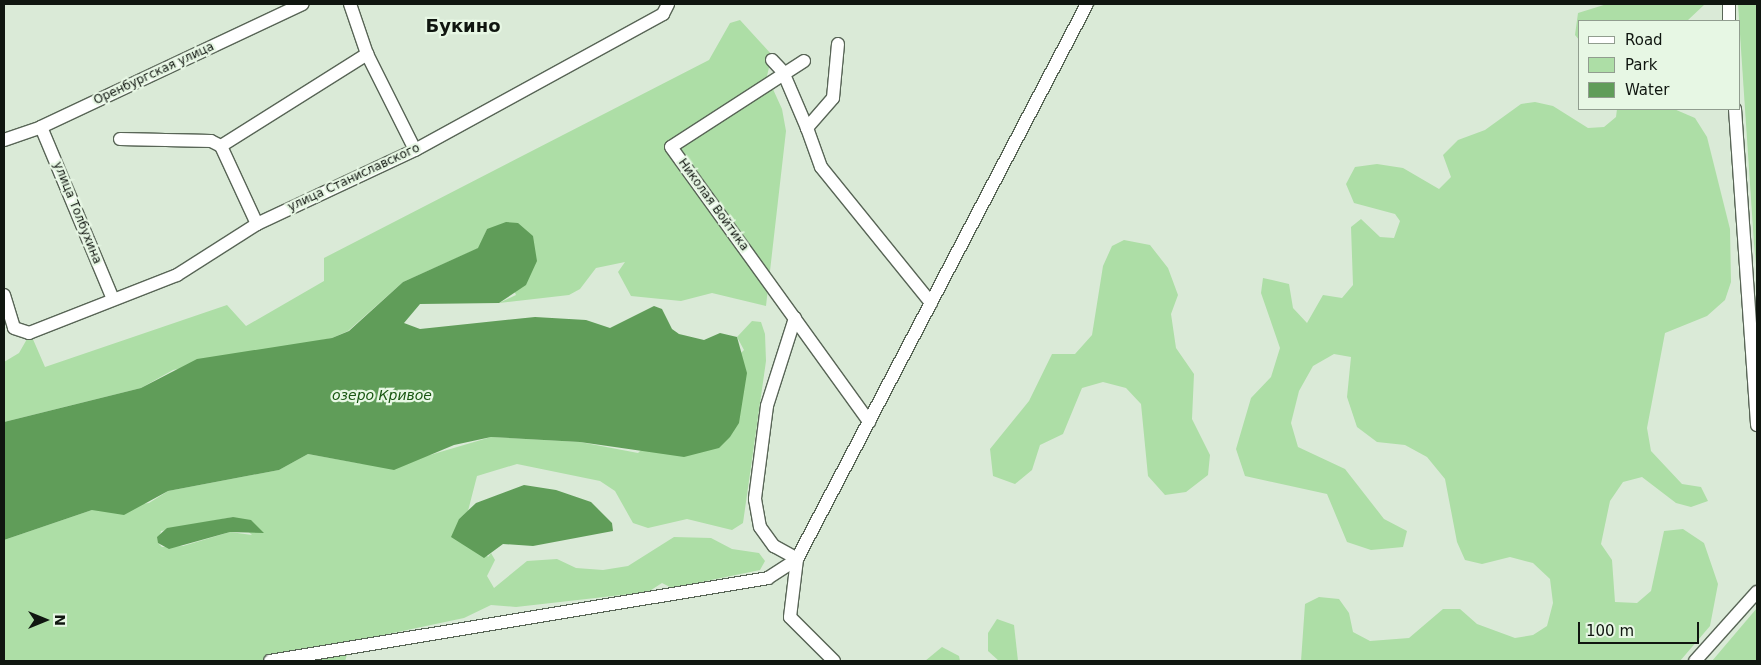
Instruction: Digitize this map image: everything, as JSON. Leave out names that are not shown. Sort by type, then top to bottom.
[{"type":"street","name":"Оренбургская улица","points":[[4,140],[41,127],[302,4]]},
{"type":"street","points":[[350,4],[367,54],[415,150]]},
{"type":"street","name":"улица Станиславского","points":[[4,294],[14,328],[29,333],[176,275],[258,224],[415,150],[663,14],[668,4]]},
{"type":"street","points":[[834,661],[790,617],[797,559],[1087,4]]},
{"type":"street","points":[[1729,4],[1729,20]]},
{"type":"street","points":[[807,128],[833,98],[838,44]]},
{"type":"street","points":[[221,146],[367,54]]},
{"type":"street","points":[[772,60],[784,74],[807,128],[821,168],[930,303]]},
{"type":"street","name":"Николая Войтика","points":[[794,318],[671,147],[804,61]]},
{"type":"street","points":[[1735,110],[1757,425]]},
{"type":"street","name":"улица Толбухина","points":[[41,127],[113,299]]},
{"type":"street","points":[[120,140],[211,141],[221,146],[258,224]]},
{"type":"street","points":[[794,318],[869,422]]},
{"type":"street","points":[[794,318],[767,406],[755,499],[760,526],[774,546],[797,559]]},
{"type":"street","points":[[270,661],[768,578],[797,559]]},
{"type":"street","points":[[1695,661],[1757,592]]},
{"type":"green space","points":[[1607,4],[1705,4],[1688,20],[1578,20],[1578,39],[1575,35],[1578,13]]},
{"type":"green space","points":[[1738,4],[1757,4],[1757,275],[1741,49],[1741,20],[1739,20]]},
{"type":"green space","points":[[740,20],[772,55],[767,76],[782,109],[786,131],[766,306],[712,293],[681,301],[631,296],[618,272],[625,262],[596,268],[580,289],[569,295],[499,303],[516,295],[487,229],[479,248],[403,282],[348,331],[332,338],[173,370],[141,388],[4,422],[4,362],[19,353],[27,339],[32,337],[45,367],[227,305],[246,326],[324,281],[324,258],[709,60],[730,23]]},
{"type":"green space","points":[[1535,102],[1553,106],[1588,128],[1604,127],[1616,117],[1617,110],[1676,110],[1695,118],[1707,137],[1730,229],[1731,282],[1725,300],[1707,316],[1665,333],[1647,428],[1651,451],[1682,484],[1701,487],[1708,501],[1691,507],[1676,503],[1642,477],[1623,482],[1610,501],[1601,544],[1612,560],[1615,602],[1637,603],[1651,591],[1664,531],[1683,529],[1704,543],[1718,584],[1710,626],[1680,661],[1301,661],[1305,604],[1319,597],[1339,599],[1349,613],[1353,632],[1370,641],[1409,638],[1443,609],[1460,609],[1477,624],[1515,638],[1533,635],[1547,626],[1553,603],[1550,579],[1533,563],[1510,557],[1482,564],[1465,560],[1457,542],[1445,479],[1427,457],[1405,445],[1377,442],[1357,427],[1347,397],[1351,357],[1334,354],[1313,366],[1299,391],[1291,423],[1298,447],[1345,469],[1384,519],[1407,531],[1403,547],[1371,550],[1347,542],[1327,494],[1245,476],[1236,449],[1251,398],[1271,377],[1280,348],[1261,293],[1263,278],[1289,284],[1293,308],[1307,323],[1323,295],[1342,298],[1353,285],[1351,227],[1361,219],[1380,237],[1394,238],[1400,221],[1395,214],[1354,203],[1346,184],[1355,167],[1377,164],[1403,168],[1439,189],[1451,177],[1443,155],[1458,140],[1485,130],[1521,104]]},
{"type":"green space","points":[[1124,240],[1150,245],[1168,268],[1178,295],[1171,314],[1176,348],[1194,374],[1192,419],[1210,455],[1208,475],[1186,492],[1165,495],[1148,476],[1141,404],[1126,388],[1103,382],[1082,388],[1063,434],[1040,445],[1032,470],[1015,484],[993,476],[990,449],[1029,401],[1052,354],[1075,354],[1092,335],[1103,266],[1112,246]]},
{"type":"green space","points":[[752,321],[761,322],[765,334],[766,361],[743,523],[732,530],[687,519],[648,528],[633,523],[615,491],[600,481],[517,464],[477,476],[468,511],[459,519],[488,557],[491,553],[495,560],[487,576],[494,588],[527,561],[557,559],[576,568],[603,570],[628,566],[674,537],[711,538],[732,549],[759,553],[765,561],[760,570],[672,588],[662,583],[648,592],[516,607],[491,605],[464,618],[369,638],[348,652],[345,661],[4,661],[4,540],[92,510],[149,503],[168,491],[279,470],[308,454],[363,464],[430,455],[491,437],[580,442],[638,453],[744,350],[737,337]],"holes":[[[233,517],[252,535],[230,532],[183,546],[162,547],[158,543],[161,531]]]},
{"type":"green space","points":[[1757,608],[1757,661],[1712,661]]},
{"type":"green space","points":[[997,619],[1014,625],[1018,661],[999,661],[988,651],[988,633]]},
{"type":"green space","points":[[942,647],[959,656],[960,661],[925,661]]},
{"type":"water","name":"озеро Кривое","points":[[506,222],[518,223],[533,236],[537,261],[526,285],[499,303],[420,304],[404,323],[420,329],[535,317],[586,320],[610,328],[654,306],[662,309],[672,329],[679,334],[704,340],[720,333],[737,337],[747,373],[739,423],[730,437],[719,448],[684,457],[580,442],[491,437],[454,445],[394,470],[308,454],[279,470],[168,491],[124,515],[92,510],[4,540],[4,422],[141,388],[197,359],[332,338],[349,331],[403,282],[478,248],[487,229]]},
{"type":"water","points":[[524,485],[556,490],[591,502],[612,523],[613,531],[533,546],[503,544],[484,558],[451,537],[459,519],[476,503]]},
{"type":"water","points":[[233,517],[251,520],[264,533],[230,532],[169,549],[158,543],[157,537],[167,528]]},
{"type":"district","name":"Букино","points":[[463,26]]}]
